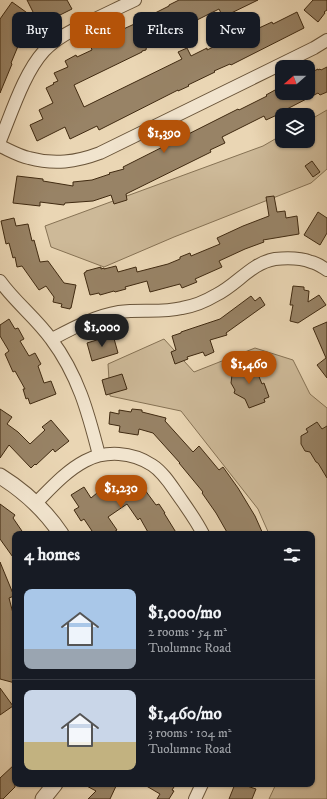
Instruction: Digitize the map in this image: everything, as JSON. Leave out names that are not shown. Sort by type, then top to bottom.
[{"type":"street","points":[[0,141],[25,80],[45,50],[56,40],[71,31],[135,0]]},
{"type":"street","points":[[0,146],[28,158],[46,162],[67,162],[84,159],[100,153],[314,48],[327,40]]},
{"type":"street","points":[[52,339],[82,324],[117,312],[182,308],[200,302],[227,289],[258,265],[274,259],[291,258],[311,261],[327,270]]},
{"type":"street","points":[[0,281],[52,339],[64,358],[75,378],[83,399],[99,455]]},
{"type":"street","points":[[36,503],[72,469],[85,461],[99,455],[118,453],[136,457],[153,466],[166,478],[201,531]]},
{"type":"street","points":[[0,476],[36,503],[59,531]]},
{"type":"street","points":[[43,799],[53,787]]},
{"type":"street","points":[[194,799],[200,787]]},
{"type":"shaded area","points":[[327,110],[327,169],[311,183],[174,237],[104,267],[51,247],[45,226],[263,146],[275,139],[275,148],[315,148],[315,117]]},
{"type":"shaded area","points":[[164,339],[194,372],[255,348],[293,360],[310,394],[327,408],[327,799],[269,799],[275,787],[315,787],[315,531],[268,531],[258,509],[181,411],[110,396],[108,364]]},
{"type":"building","points":[[27,0],[67,0],[72,9],[62,14],[62,12],[33,12]]},
{"type":"building","points":[[179,0],[258,0],[233,12],[220,12],[219,9],[213,12],[206,12],[206,16],[198,20],[198,12],[157,12]]},
{"type":"building","points":[[313,0],[327,0],[327,10],[318,22],[304,10]]},
{"type":"building","points":[[12,2],[26,12],[12,12],[12,48],[17,48],[0,93],[0,19]]},
{"type":"building","points":[[297,12],[304,28],[231,65],[230,64],[214,71],[215,72],[188,85],[189,86],[178,90],[99,130],[97,126],[70,139],[65,127],[37,141],[30,125],[43,119],[39,110],[53,103],[46,88],[58,81],[54,73],[68,67],[65,61],[76,55],[77,57],[92,50],[91,48],[125,48],[125,28],[133,25],[133,48],[146,48],[146,50],[74,85],[84,107],[182,59],[178,52],[187,48],[191,56],[207,48],[207,50],[211,48],[260,48],[260,28],[272,22],[273,24]]},
{"type":"building","points":[[327,67],[327,92],[320,95],[318,93],[315,95],[315,70],[318,69],[321,70]]},
{"type":"building","points":[[275,90],[275,100],[304,100],[289,108],[275,108],[275,116],[266,120],[264,116],[222,137],[225,143],[210,150],[211,152],[126,194],[127,200],[114,204],[111,195],[93,201],[65,203],[64,205],[40,202],[40,206],[13,203],[17,176],[43,179],[43,181],[73,186],[73,182],[92,180],[124,169],[123,167],[267,96],[266,95]]},
{"type":"building","points":[[312,161],[320,172],[313,177],[305,166]]},
{"type":"building","points":[[274,196],[277,212],[285,211],[286,218],[297,216],[299,234],[263,240],[264,242],[219,261],[222,267],[195,279],[197,282],[182,288],[180,284],[150,292],[147,281],[125,287],[126,289],[115,292],[90,295],[84,273],[86,271],[101,267],[101,269],[104,269],[116,266],[118,272],[136,267],[137,272],[168,264],[190,253],[191,256],[220,244],[217,238],[269,216],[266,197]]},
{"type":"building","points":[[318,212],[327,218],[327,233],[320,245],[304,235]]},
{"type":"building","points":[[14,218],[16,226],[28,224],[32,241],[34,240],[40,262],[48,261],[64,283],[76,285],[70,309],[61,307],[62,304],[53,302],[54,297],[46,286],[39,290],[22,266],[17,267],[15,257],[13,258],[9,243],[6,244],[1,221]]},
{"type":"building","points":[[293,286],[304,287],[304,290],[309,291],[308,302],[319,295],[326,305],[298,323],[290,321],[293,305],[290,305]]},
{"type":"building","points":[[251,296],[255,301],[260,297],[265,305],[226,333],[227,335],[210,340],[214,352],[205,356],[203,352],[187,357],[188,359],[175,364],[171,352],[176,350],[172,336],[220,319]]},
{"type":"building","points":[[9,319],[15,329],[18,328],[24,339],[20,341],[29,356],[35,353],[41,364],[38,366],[44,383],[51,381],[56,394],[30,404],[28,398],[26,399],[23,389],[25,389],[15,371],[13,372],[5,354],[9,351],[0,336],[0,325]]},
{"type":"building","points":[[327,322],[327,378],[317,365],[326,358],[313,328]]},
{"type":"building","points":[[113,335],[118,353],[92,361],[87,343]]},
{"type":"building","points":[[252,362],[262,384],[264,383],[269,397],[264,399],[265,402],[249,408],[245,399],[234,393],[235,390],[231,383],[232,375],[230,370]]},
{"type":"building","points":[[122,374],[127,389],[106,395],[102,380]]},
{"type":"building","points":[[0,409],[12,417],[7,424],[30,444],[45,430],[42,427],[51,420],[69,441],[55,452],[53,449],[31,468],[9,445],[0,458]]},
{"type":"building","points":[[132,409],[142,410],[142,412],[166,418],[165,421],[193,452],[199,446],[219,470],[223,467],[255,516],[262,531],[226,531],[202,493],[203,492],[180,463],[153,433],[139,429],[138,435],[119,432],[120,426],[109,424],[110,412],[119,414],[119,410],[131,412]]},
{"type":"building","points":[[317,422],[322,429],[327,426],[327,478],[310,452],[305,451],[301,444],[301,436],[308,432],[306,429]]},
{"type":"building","points":[[124,477],[132,488],[139,482],[156,505],[159,504],[175,531],[147,531],[140,518],[138,520],[127,504],[108,517],[117,530],[92,531],[84,519],[81,521],[74,510],[79,507],[71,495],[84,487],[91,498],[97,493],[99,495]]},
{"type":"building","points":[[0,504],[15,515],[13,518],[22,531],[12,531],[12,556],[0,539]]},
{"type":"building","points":[[0,562],[12,591],[12,597],[9,598],[12,610],[12,682],[0,679]]},
{"type":"building","points":[[0,688],[12,707],[0,715]]},
{"type":"building","points":[[12,767],[12,787],[15,787],[3,799],[0,799],[0,778]]},
{"type":"building","points":[[89,787],[116,787],[110,799],[88,799],[96,791]]},
{"type":"building","points":[[148,787],[174,787],[172,790],[174,791],[169,799],[157,799],[160,794]]},
{"type":"building","points":[[234,787],[250,787],[256,789],[252,799],[229,799]]}]
